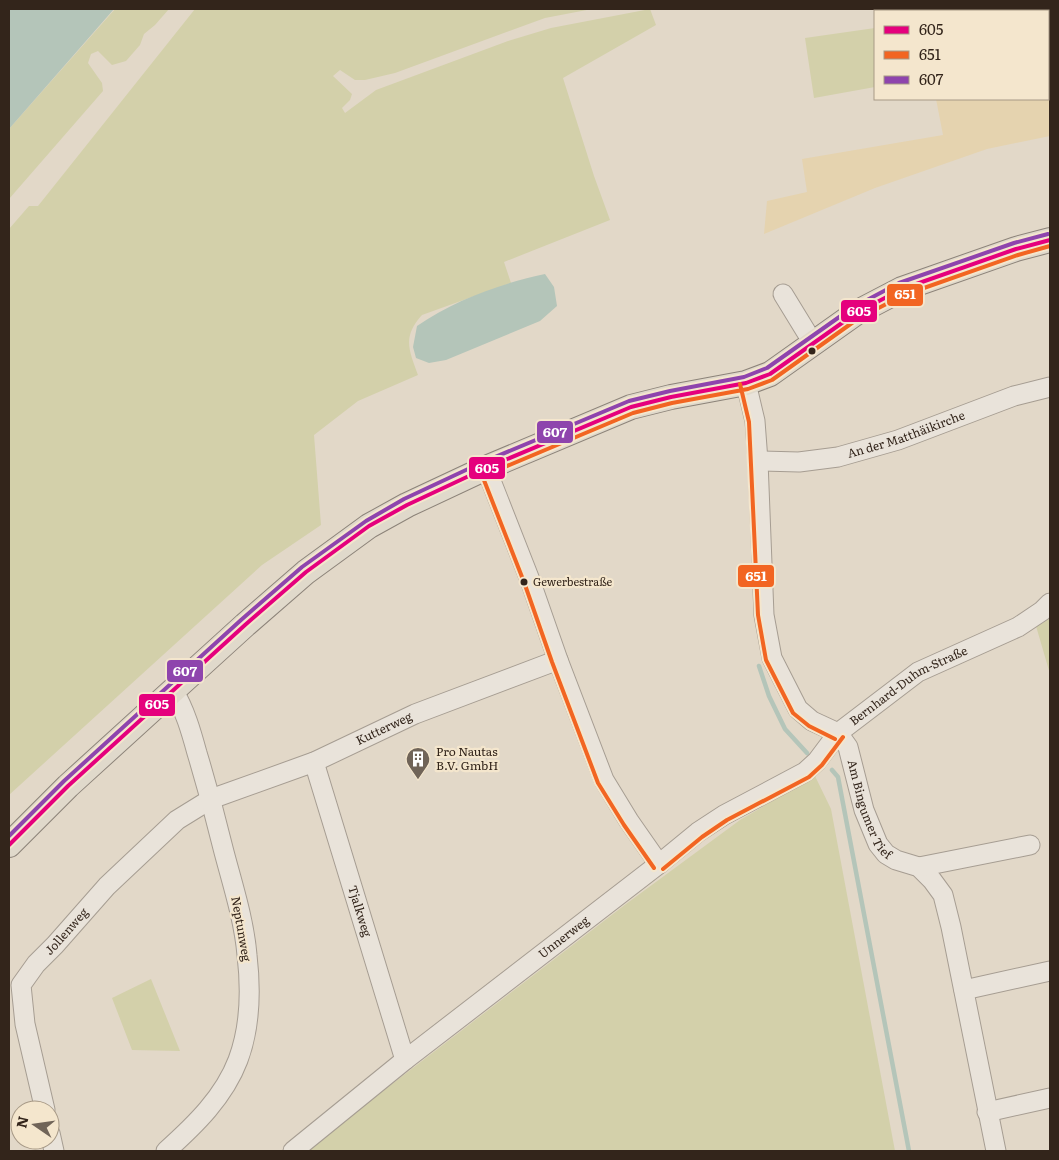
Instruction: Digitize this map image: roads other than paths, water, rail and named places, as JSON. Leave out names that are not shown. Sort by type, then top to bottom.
[{"type":"main road","points":[[9,845],[68,786],[173,690],[306,572],[368,526],[407,504],[486,468],[630,407],[746,383],[770,374],[856,313],[902,289],[1016,249],[1050,240]]},
{"type":"street","points":[[783,294],[813,343]]},
{"type":"street","name":"Bernhard-Duhm-Straße","points":[[746,383],[755,421],[764,607],[772,658],[798,709],[812,721],[838,733],[918,672],[1018,627],[1042,611],[1050,603]]},
{"type":"street","name":"An der Matthäikirche","points":[[758,461],[800,462],[838,457],[898,440],[1014,396],[1050,387]]},
{"type":"street","points":[[486,468],[530,580],[558,660],[604,780],[628,821],[659,864]]},
{"type":"street","name":"Kutterweg","points":[[211,799],[314,762],[415,714],[558,660]]},
{"type":"street","name":"Neptunweg","points":[[166,1151],[191,1128],[219,1095],[238,1060],[246,1031],[248,1000],[247,955],[240,913],[211,799],[183,708],[173,690]]},
{"type":"street","name":"Unnerweg","points":[[293,1151],[405,1060],[698,832],[724,815],[805,772],[817,761],[838,733]]},
{"type":"street","name":"Am Bingumer Tief","points":[[838,733],[848,747],[864,810],[878,844],[886,854],[896,860],[919,867],[943,895],[996,1151]]},
{"type":"street","name":"Tjalkweg","points":[[314,762],[405,1060]]},
{"type":"street","name":"Jollenweg","points":[[43,1100],[25,1024],[21,985],[36,964],[107,886],[177,820],[211,799]]},
{"type":"street","name":"Am Bingumer Tief","points":[[919,867],[1030,845]]},
{"type":"street","points":[[964,990],[1050,971]]},
{"type":"street","points":[[987,1112],[1050,1098]]},
{"type":"waterway","points":[[759,666],[769,696],[785,729],[807,753]]},
{"type":"waterway","points":[[832,770],[838,777],[909,1151]]},
{"type":"place","name":"Gewerbestraße","points":[[524,582]]},
{"type":"place","name":"Pro Nautas B.V. GmbH","points":[[418,780]]}]
